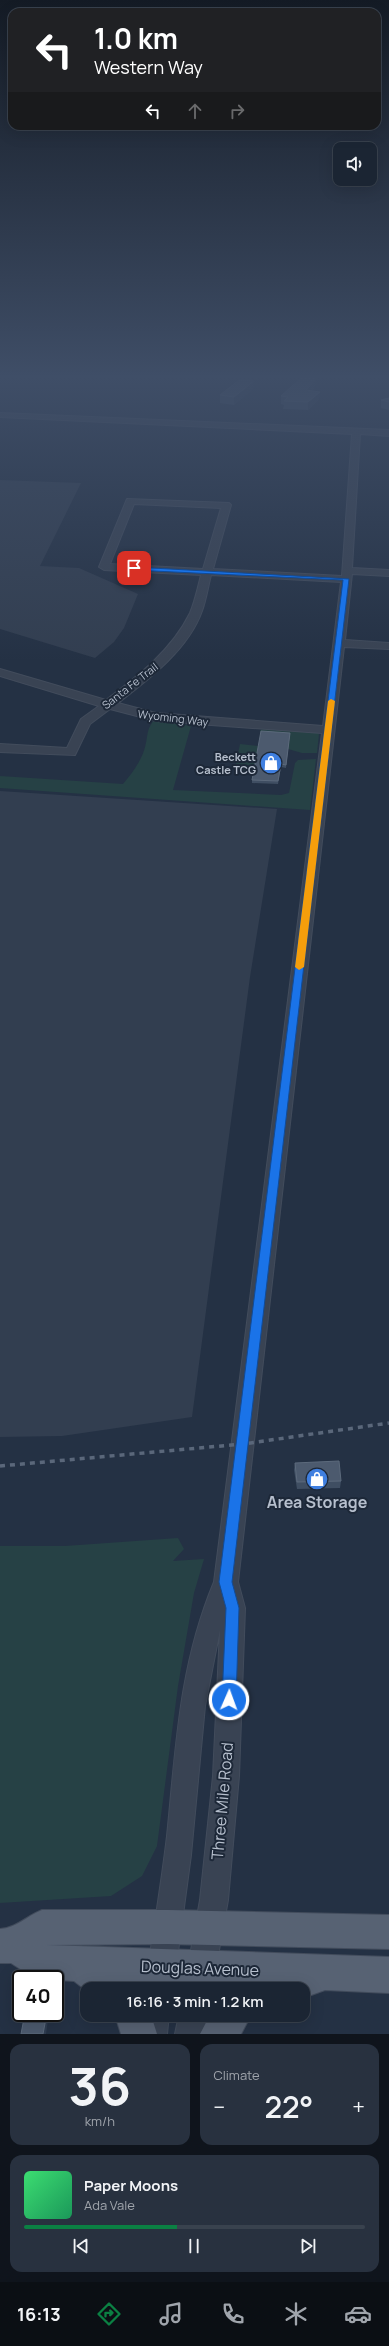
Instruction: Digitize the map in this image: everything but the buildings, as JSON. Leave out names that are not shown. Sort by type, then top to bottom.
[{"type":"main road","name":"Douglas Avenue","points":[[8,1946],[42,1927],[168,1927],[211,1914],[389,1932]]},
{"type":"main road","name":"Douglas Avenue","points":[[8,1946],[40,1962],[81,1964],[160,1978],[325,1974],[389,1975]]},
{"type":"main road","points":[[81,1964],[105,1982]]},
{"type":"main road","points":[[297,1982],[325,1974]]},
{"type":"main road","points":[[135,2022],[139,2034]]},
{"type":"main road","points":[[218,2034],[227,2022]]},
{"type":"street","name":"Three Mile Road","points":[[160,1978],[177,1867],[194,1690],[214,1608],[226,1582],[346,575],[353,471]]},
{"type":"street","name":"Santa Fe Trail","points":[[0,748],[71,752],[83,726],[106,705],[160,663],[182,637],[196,612],[208,572],[226,504],[130,501],[104,567],[208,572]]},
{"type":"street","points":[[208,572],[346,575],[389,573]]},
{"type":"street","points":[[338,643],[389,646]]},
{"type":"street","name":"Wyoming Way","points":[[0,672],[138,714],[175,720],[328,730]]},
{"type":"street","name":"Three Mile Road","points":[[200,1978],[211,1914],[226,1776],[232,1608],[226,1582]]},
{"type":"street","points":[[152,2034],[154,2022]]},
{"type":"street","points":[[190,2034],[192,2022]]},
{"type":"shaded area","points":[[0,480],[81,483],[40,566],[79,568],[138,594],[124,628],[114,642],[95,658],[0,629]]},
{"type":"shaded area","points":[[0,791],[277,809],[250,977],[192,1417],[62,1436],[0,1437]]},
{"type":"green space","points":[[154,720],[191,726],[173,790],[281,795],[289,793],[295,763],[298,760],[316,759],[310,810],[0,788],[0,776],[123,784],[140,760],[145,749],[149,729]]},
{"type":"green space","points":[[267,728],[314,731],[319,734],[317,753],[302,753],[288,749],[290,736],[261,734],[260,730]]},
{"type":"green space","points":[[240,744],[258,746],[253,774],[234,773]]},
{"type":"green space","points":[[178,1538],[184,1549],[173,1561],[204,1559],[194,1593],[178,1686],[157,1846],[142,1876],[111,1896],[0,1903],[0,1546],[65,1546]]},
{"type":"railway","points":[[0,1466],[243,1444],[389,1423]]},
{"type":"slow traffic","points":[[299,967],[331,701]]},
{"type":"place","name":"Beckett Castle TCG","points":[[271,763]]},
{"type":"place","name":"Area Storage","points":[[317,1479]]},
{"type":"route","points":[[134,568],[346,579],[226,1582],[232,1608],[229,1700]]}]
